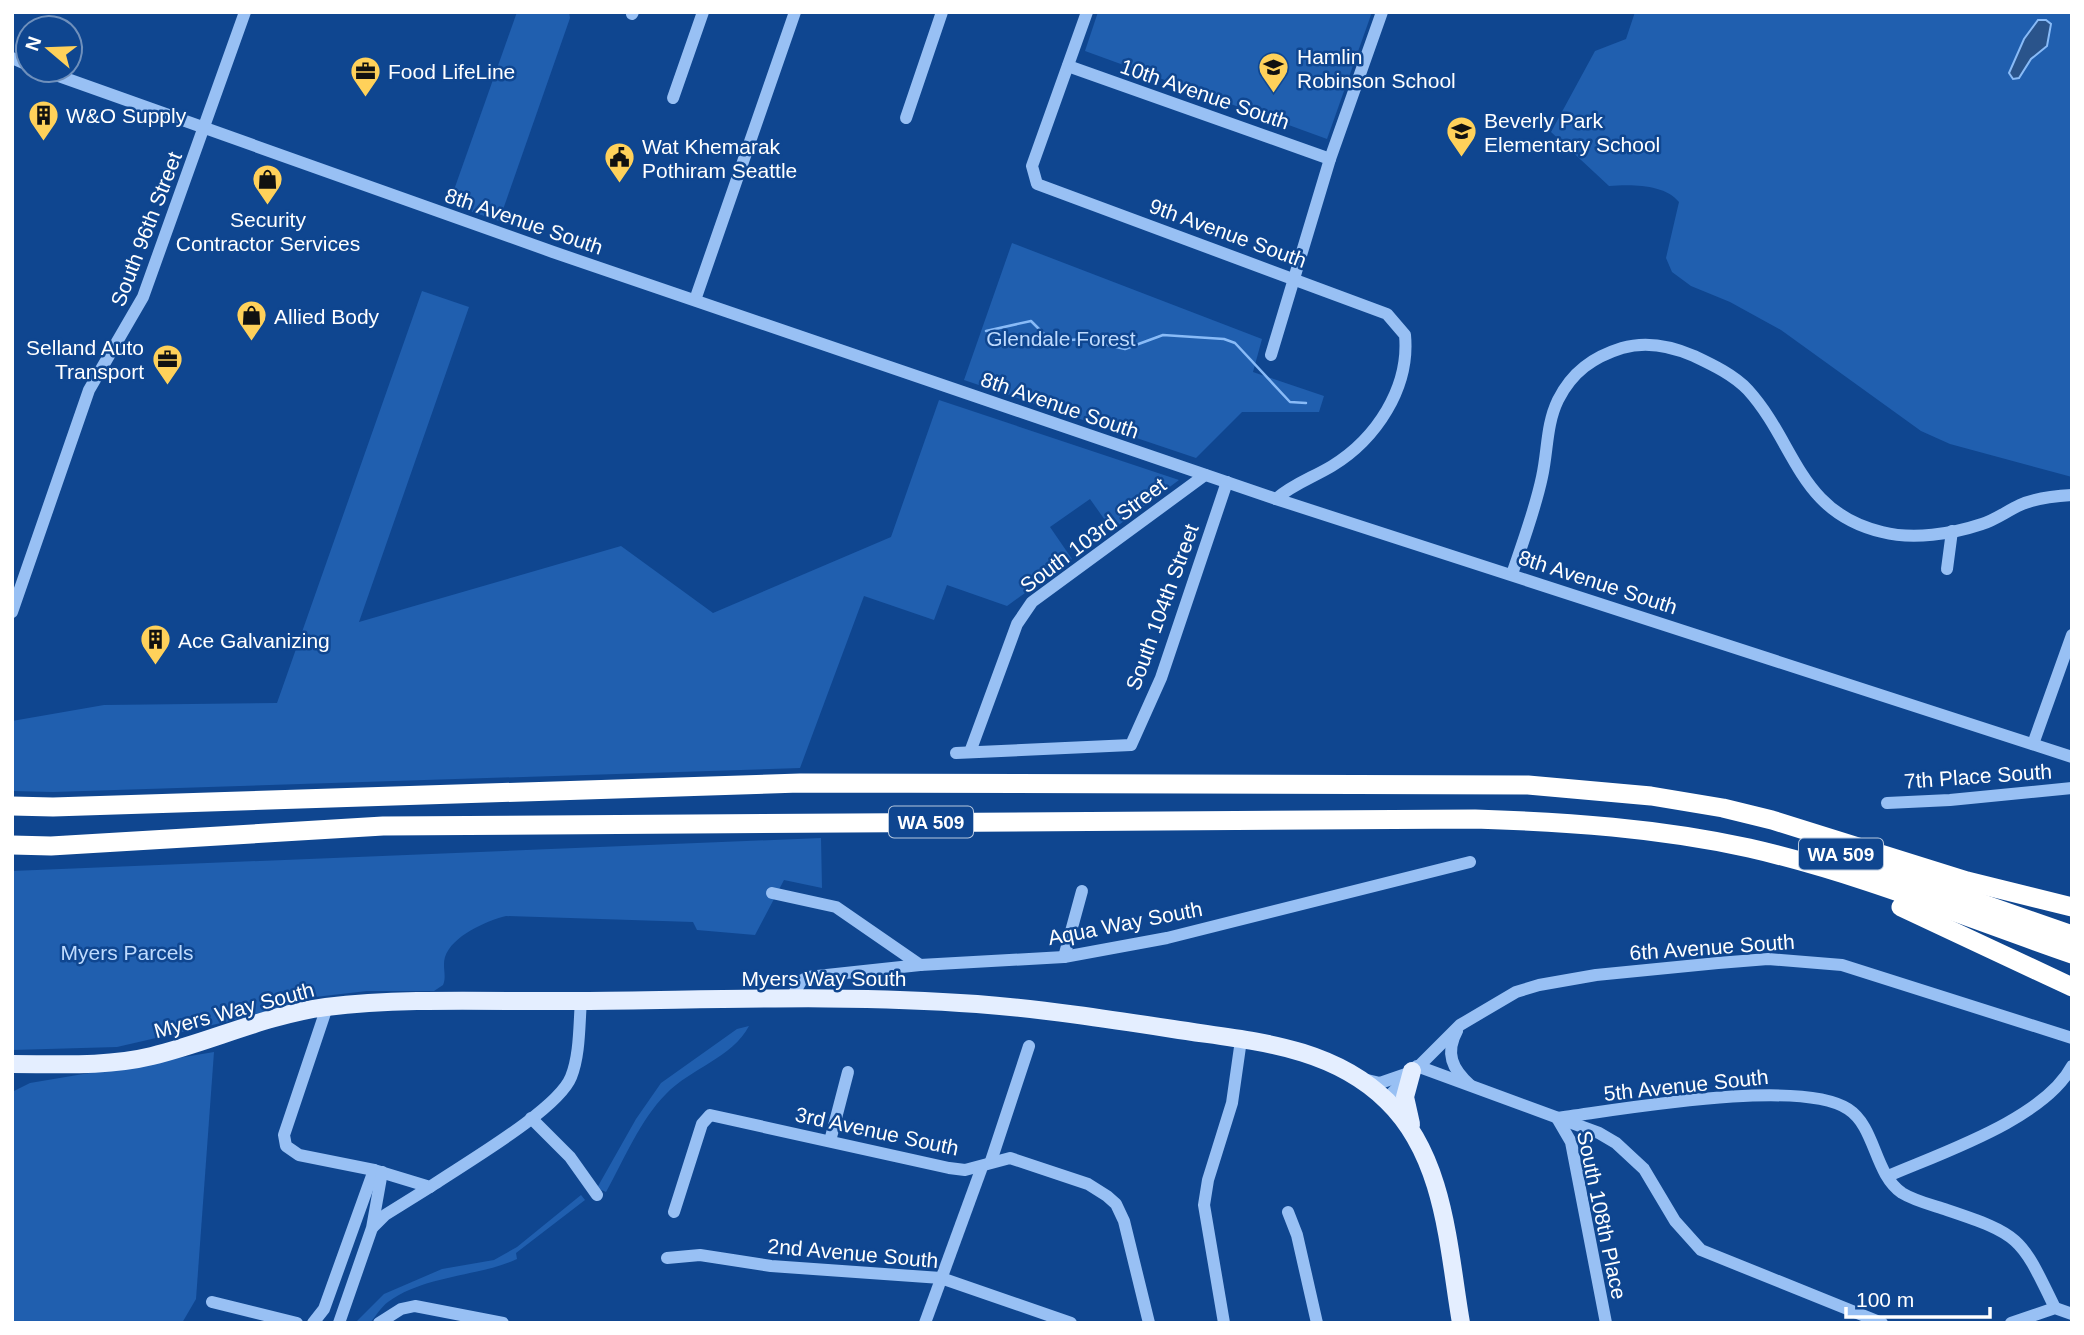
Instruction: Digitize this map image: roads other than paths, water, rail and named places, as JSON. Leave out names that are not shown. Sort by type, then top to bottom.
[{"type":"highway","name":"WA 509","points":[[12,806],[53,807],[800,783],[1528,785],[1605,792],[1729,818],[2072,935]]},
{"type":"highway","points":[[1605,792],[1651,796],[1772,820],[1967,881],[2072,907]]},
{"type":"highway","name":"WA 509","points":[[12,845],[51,846],[383,826],[1475,818],[1575,822],[1671,834],[1749,848],[1845,875],[2072,954]]},
{"type":"highway","points":[[1845,875],[1900,906],[2072,987]]},
{"type":"main road","name":"Myers Way South","points":[[12,1064],[107,1063],[140,1058],[278,1017],[327,1007],[581,1001],[791,999],[980,1004],[1298,1050],[1350,1073],[1386,1100],[1415,1134],[1435,1184],[1461,1323]]},
{"type":"main road","points":[[1415,1069],[1405,1097],[1415,1134]]},
{"type":"street","name":"South 96th Street","points":[[12,612],[89,390],[144,297],[245,12]]},
{"type":"street","points":[[673,98],[703,12]]},
{"type":"street","points":[[695,300],[794,12]]},
{"type":"street","points":[[906,118],[943,12]]},
{"type":"street","points":[[1068,66],[1087,12]]},
{"type":"street","points":[[1271,355],[1330,159],[1382,12]]},
{"type":"street","name":"10th Avenue South","points":[[1068,66],[1330,159]]},
{"type":"street","name":"9th Avenue South","points":[[1068,66],[1032,166],[1037,184],[1294,277],[1387,314],[1405,335],[1403,370],[1395,394],[1378,425],[1333,465],[1290,486],[1276,499]]},
{"type":"street","name":"8th Avenue South","points":[[81,84],[695,300],[1205,475],[2072,757]]},
{"type":"street","points":[[1512,574],[1542,479],[1550,418],[1565,387],[1593,359],[1631,346],[1657,345],[1684,352],[1731,376],[1761,406],[1806,484],[1842,514],[1880,532],[1898,535],[1952,531],[1980,525],[2023,504],[2072,495]]},
{"type":"street","name":"South 103rd Street","points":[[1131,745],[963,753],[1017,624],[1032,602],[1205,475]]},
{"type":"street","name":"South 104th Street","points":[[1131,745],[1161,678],[1227,482]]},
{"type":"street","points":[[1947,569],[1952,531]]},
{"type":"street","points":[[2033,744],[2072,635]]},
{"type":"street","name":"7th Place South","points":[[1887,803],[1950,800],[2072,788]]},
{"type":"street","name":"Aqua Way South","points":[[791,999],[801,981],[808,977],[920,965],[1065,957],[1167,938],[1470,862]]},
{"type":"street","points":[[1065,957],[1082,891]]},
{"type":"street","points":[[772,893],[815,900],[849,913],[920,965]]},
{"type":"street","name":"6th Avenue South","points":[[1386,1100],[1460,1025],[1505,997],[1539,985],[1596,975],[1769,959],[1821,962],[1859,969],[2072,1038]]},
{"type":"street","points":[[372,1228],[385,1215],[531,1118],[564,1089],[572,1075],[581,1001]]},
{"type":"street","points":[[327,1007],[284,1135],[286,1146],[299,1155],[378,1171],[430,1187]]},
{"type":"street","points":[[1460,1025],[1451,1042],[1451,1062],[1462,1078],[1476,1089]]},
{"type":"street","points":[[1224,1323],[1205,1220],[1205,1198],[1232,1103],[1241,1040]]},
{"type":"street","points":[[925,1323],[987,1164],[1029,1046]]},
{"type":"street","points":[[1888,1176],[2029,1110],[2056,1089],[2072,1066]]},
{"type":"street","points":[[1350,1073],[1368,1082],[1380,1083],[1415,1069],[1599,1133],[1634,1157],[1675,1221],[1701,1250],[1882,1323]]},
{"type":"street","points":[[830,1141],[848,1072]]},
{"type":"street","name":"5th Avenue South","points":[[1557,1118],[1758,1094],[1821,1100],[1846,1107],[1857,1116],[1888,1176],[1903,1194],[1991,1225],[2016,1239],[2031,1258],[2055,1308]]},
{"type":"street","name":"3rd Avenue South","points":[[674,1212],[706,1118],[714,1115],[949,1168],[965,1170],[1001,1158],[1021,1160],[1088,1184],[1116,1204],[1124,1221],[1149,1323]]},
{"type":"street","points":[[531,1118],[570,1157],[597,1195]]},
{"type":"street","name":"South 108th Place","points":[[1557,1118],[1571,1142],[1606,1323]]},
{"type":"street","points":[[339,1323],[372,1228],[378,1171]]},
{"type":"street","points":[[315,1322],[378,1171]]},
{"type":"street","points":[[1288,1212],[1297,1235],[1317,1323]]},
{"type":"street","name":"2nd Avenue South","points":[[667,1258],[700,1255],[771,1266],[941,1278],[1072,1323]]},
{"type":"street","points":[[212,1302],[297,1323]]},
{"type":"street","points":[[379,1323],[401,1309],[415,1306],[503,1323]]},
{"type":"street","points":[[2011,1323],[2055,1308],[2072,1314]]},
{"type":"waterway","points":[[986,331],[1031,321],[1047,337],[1060,341],[1082,339],[1125,349],[1163,335],[1224,339],[1235,343],[1290,402],[1306,403]]},
{"type":"place","name":"Hamlin Robinson School","points":[[1274,95]]},
{"type":"place","name":"Food LifeLine","points":[[365,98]]},
{"type":"place","name":"W&O Supply","points":[[43,142]]},
{"type":"place","name":"Beverly Park Elementary School","points":[[1461,159]]},
{"type":"place","name":"Wat Khemarak Pothiram Seattle","points":[[619,185]]},
{"type":"place","name":"Security Contractor Services","points":[[268,206]]},
{"type":"place","name":"Allied Body","points":[[251,343]]},
{"type":"place","name":"Selland Auto Transport","points":[[167,386]]},
{"type":"place","name":"Ace Galvanizing","points":[[155,667]]},
{"type":"park label","name":"Glendale Forest","points":[[1061,338]]},
{"type":"park label","name":"Myers Parcels","points":[[127,952]]}]
